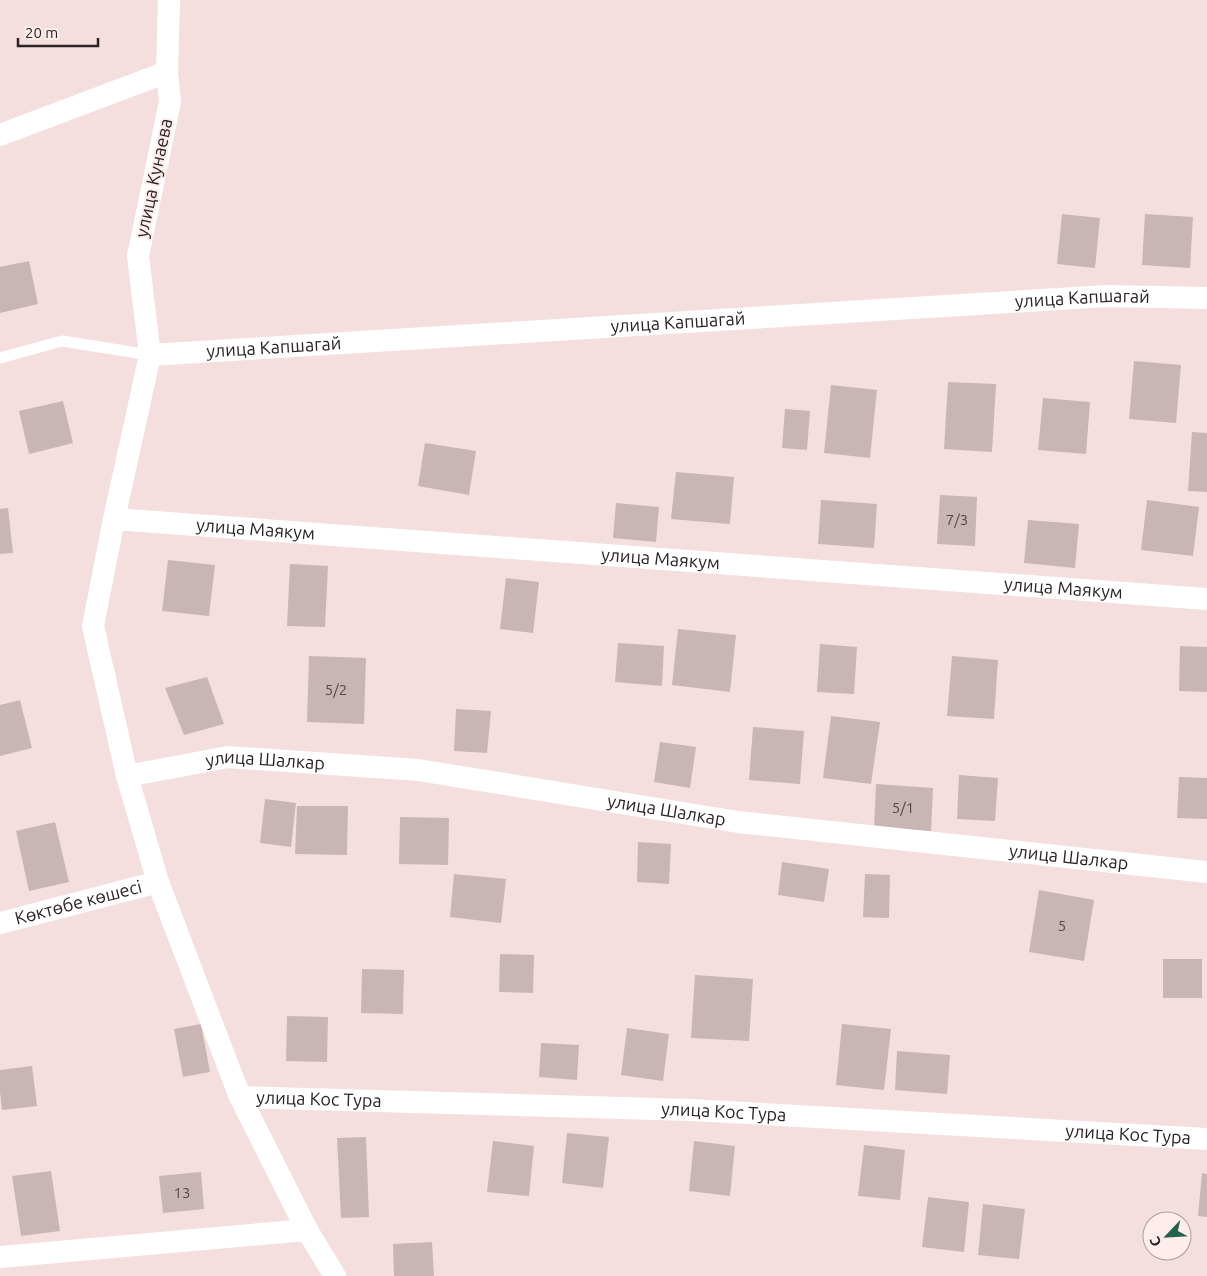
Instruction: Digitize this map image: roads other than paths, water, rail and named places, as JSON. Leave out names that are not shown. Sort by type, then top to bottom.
[{"type":"street","name":"улица Кунаева","points":[[169,0],[167,72],[170,102],[138,256],[150,355],[93,626],[127,776],[158,882],[240,1097],[307,1230],[335,1276]]},
{"type":"street","points":[[0,136],[167,72]]},
{"type":"street","name":"улица Капшагай","points":[[150,355],[1107,296],[1207,298]]},
{"type":"street","name":"улица Маякум","points":[[114,519],[1207,599]]},
{"type":"street","name":"улица Шалкар","points":[[127,776],[228,757],[418,770],[738,822],[1207,872]]},
{"type":"street","name":"Көктөбе көшесі","points":[[0,923],[158,882]]},
{"type":"street","name":"улица Кос Тура","points":[[240,1097],[692,1110],[1207,1139]]},
{"type":"street","points":[[0,1257],[307,1230]]},
{"type":"lane","points":[[0,358],[62,341],[150,355]]}]
